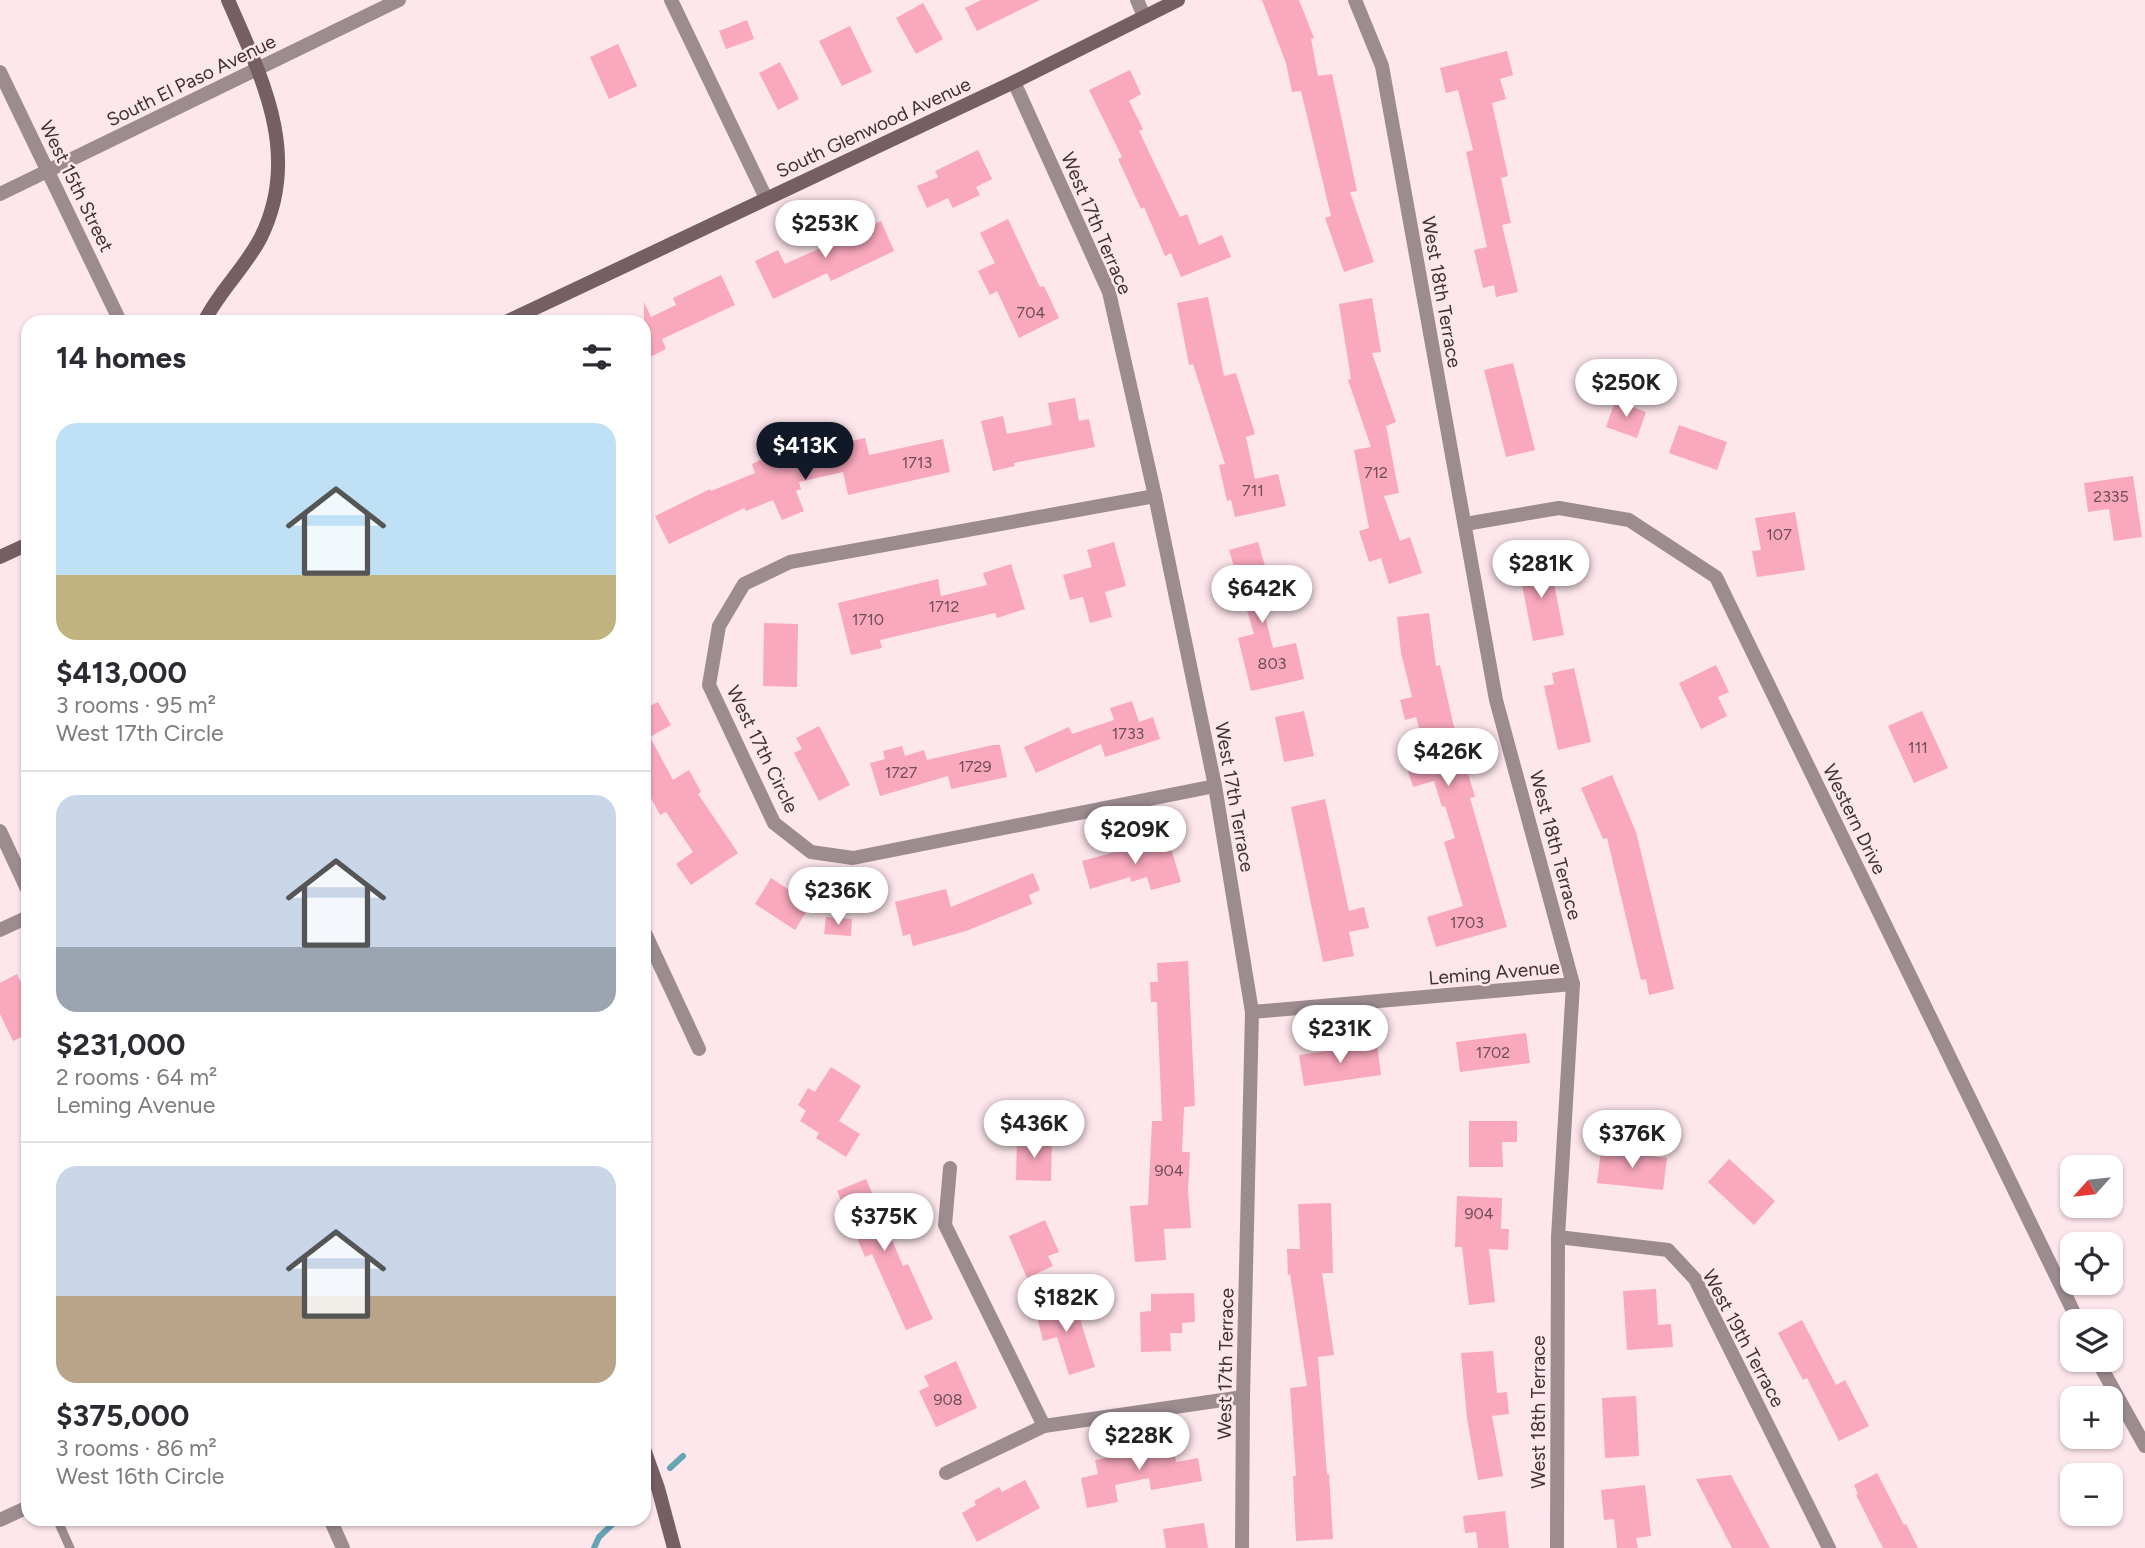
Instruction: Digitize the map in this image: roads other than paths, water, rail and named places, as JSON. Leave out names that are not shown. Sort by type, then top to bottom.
[{"type":"street","points":[[209,315],[261,237],[275,201],[279,166],[275,117],[258,69],[228,0]]},
{"type":"street","name":"South El Paso Avenue","points":[[0,194],[399,0]]},
{"type":"street","points":[[671,0],[766,198]]},
{"type":"street","points":[[1137,0],[1144,16]]},
{"type":"street","name":"South Glenwood Avenue","points":[[521,315],[1014,82],[1178,0]]},
{"type":"street","name":"West 18th Terrace","points":[[1355,0],[1382,65],[1496,700],[1573,984],[1559,1237],[1557,1548]]},
{"type":"street","name":"West 15th Street","points":[[0,72],[117,315]]},
{"type":"street","name":"West 17th Terrace","points":[[1014,82],[1110,292],[1214,786],[1252,1012],[1242,1548]]},
{"type":"street","name":"West 17th Circle","points":[[1155,496],[790,562],[744,584],[719,626],[709,685],[774,823],[811,852],[853,859],[1214,786]]},
{"type":"street","name":"Western Drive","points":[[1465,524],[1559,508],[1629,520],[1716,577],[2072,1309]]},
{"type":"street","points":[[0,557],[21,547]]},
{"type":"street","points":[[0,831],[21,876]]},
{"type":"street","points":[[0,930],[21,920]]},
{"type":"street","points":[[651,946],[699,1049]]},
{"type":"street","name":"Leming Avenue","points":[[1252,1012],[1573,984]]},
{"type":"street","points":[[950,1168],[945,1225],[1044,1426]]},
{"type":"street","name":"West 19th Terrace","points":[[1559,1237],[1668,1250],[1695,1279],[1829,1548]]},
{"type":"street","points":[[2104,1372],[2145,1446]]},
{"type":"street","points":[[946,1473],[1044,1426],[1243,1397]]},
{"type":"street","points":[[651,1468],[674,1548]]},
{"type":"street","points":[[0,1520],[21,1510]]},
{"type":"street","points":[[333,1526],[344,1548]]},
{"type":"lane","points":[[60,1526],[71,1548]]},
{"type":"waterway","points":[[670,1468],[683,1456]]},
{"type":"waterway","points":[[594,1548],[599,1537],[611,1526]]}]
